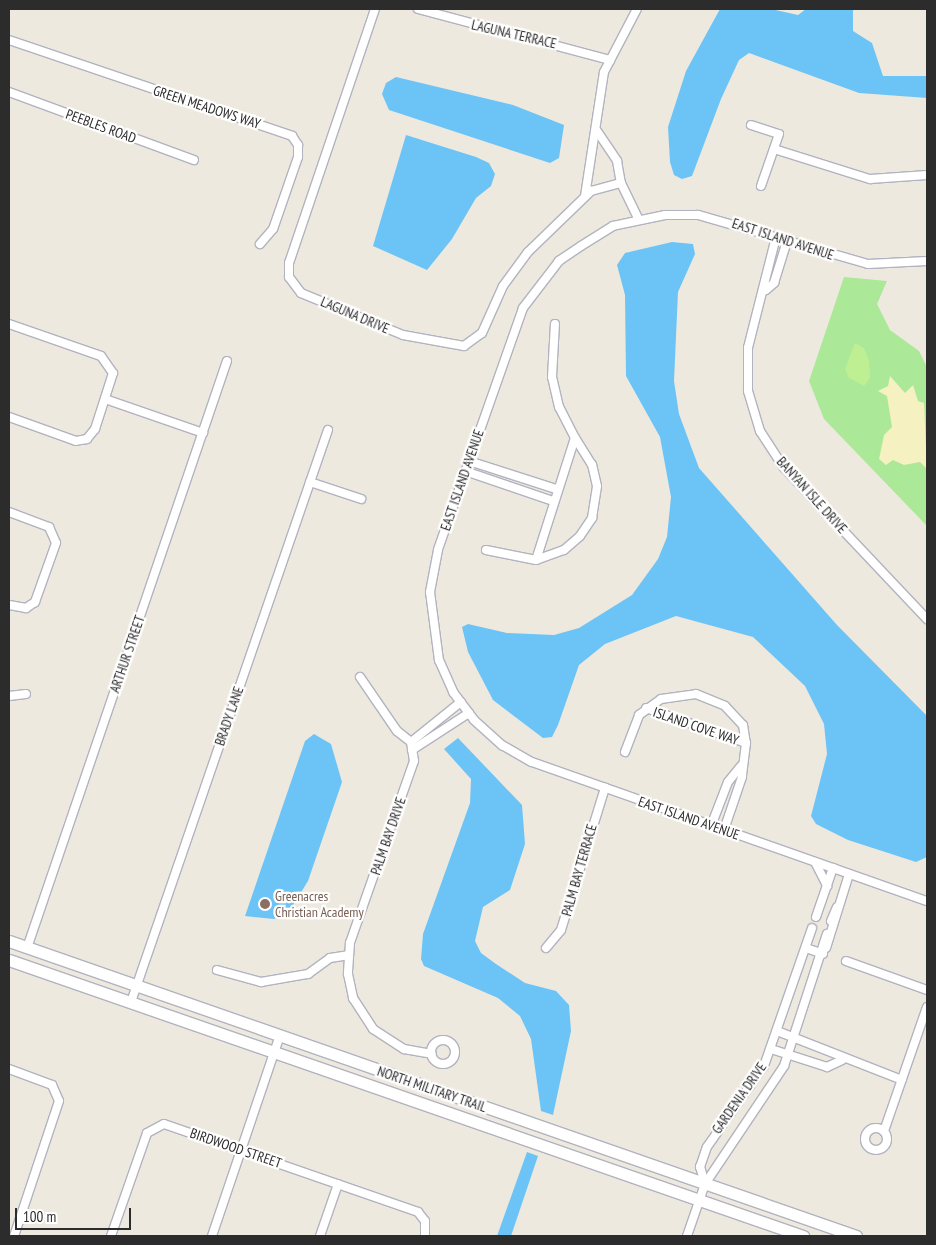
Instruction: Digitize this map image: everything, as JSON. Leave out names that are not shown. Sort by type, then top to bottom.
[{"type":"main road","name":"NORTH MILITARY TRAIL","points":[[9,941],[856,1236]]},
{"type":"main road","name":"NORTH MILITARY TRAIL","points":[[9,960],[803,1236]]},
{"type":"street","name":"LAGUNA DRIVE","points":[[375,9],[289,264],[289,278],[297,289],[350,316],[402,335],[464,346],[482,333],[515,268],[585,197],[598,187],[621,183]]},
{"type":"street","name":"LAGUNA TERRACE","points":[[418,9],[446,19],[528,34],[610,60]]},
{"type":"street","points":[[585,197],[596,127],[600,84],[610,60],[637,9]]},
{"type":"street","name":"GREEN MEADOWS WAY","points":[[9,40],[292,136],[298,145],[298,157],[273,229],[260,244]]},
{"type":"street","name":"PEEBLES ROAD","points":[[9,92],[194,160]]},
{"type":"street","points":[[751,125],[779,134],[761,186]]},
{"type":"street","points":[[596,127],[619,166],[621,183],[639,220]]},
{"type":"street","points":[[774,149],[870,179],[927,175]]},
{"type":"street","name":"EAST ISLAND AVENUE","points":[[927,261],[868,264],[698,215],[639,220],[613,226],[581,246],[540,283],[511,338],[438,550],[430,592],[439,660],[461,702],[469,713],[502,745],[532,762],[927,901]]},
{"type":"street","name":"BANYAN ISLE DRIVE","points":[[766,290],[762,278],[776,237]]},
{"type":"street","name":"BANYAN ISLE DRIVE","points":[[787,241],[774,282],[766,290],[748,348],[747,370],[760,431],[784,468],[927,619]]},
{"type":"street","points":[[9,324],[106,359],[113,373],[92,434],[82,440],[9,417]]},
{"type":"street","points":[[486,550],[536,560],[572,544],[593,513],[595,475],[559,407],[552,377],[555,324]]},
{"type":"street","name":"ARTHUR STREET","points":[[27,948],[227,361]]},
{"type":"street","points":[[105,399],[203,432]]},
{"type":"street","name":"BRADY LANE","points":[[131,1002],[328,430]]},
{"type":"street","points":[[536,560],[556,489],[575,438]]},
{"type":"street","points":[[469,461],[556,489]]},
{"type":"street","points":[[465,472],[553,501]]},
{"type":"street","points":[[310,482],[361,499]]},
{"type":"street","points":[[9,512],[54,532],[56,543],[31,606],[9,605]]},
{"type":"street","points":[[360,676],[397,731],[412,746]]},
{"type":"street","points":[[9,696],[26,694]]},
{"type":"street","name":"ISLAND COVE WAY","points":[[625,752],[634,724],[646,708],[675,695],[706,697],[739,720],[746,743],[741,766],[742,777],[724,830]]},
{"type":"street","points":[[412,746],[461,702]]},
{"type":"street","name":"ISLAND COVE WAY","points":[[646,708],[746,743]]},
{"type":"street","points":[[412,746],[469,713]]},
{"type":"street","name":"PALM BAY DRIVE","points":[[412,746],[414,761],[348,955],[350,986],[365,1019],[393,1043],[432,1054]]},
{"type":"street","name":"ISLAND COVE WAY","points":[[711,826],[728,782],[741,766]]},
{"type":"street","name":"PALM BAY TERRACE","points":[[546,948],[561,930],[605,788]]},
{"type":"street","points":[[815,862],[827,886]]},
{"type":"street","points":[[816,917],[833,868]]},
{"type":"street","name":"GARDENIA DRIVE","points":[[687,1236],[705,1184],[718,1169],[732,1138],[774,1086],[794,1038],[823,954],[837,923],[849,874]]},
{"type":"street","name":"GARDENIA DRIVE","points":[[831,921],[842,897]]},
{"type":"street","name":"GARDENIA DRIVE","points":[[705,1184],[700,1167],[707,1147],[772,1049],[812,928]]},
{"type":"street","name":"GARDENIA DRIVE","points":[[823,954],[827,934]]},
{"type":"street","points":[[806,948],[823,954]]},
{"type":"street","points":[[217,970],[261,982],[308,974],[330,958],[348,955]]},
{"type":"street","points":[[846,961],[927,990]]},
{"type":"street","points":[[884,1131],[927,1007]]},
{"type":"street","points":[[777,1031],[834,1053],[842,1060],[902,1080]]},
{"type":"street","points":[[212,1236],[280,1035]]},
{"type":"street","points":[[772,1049],[827,1067],[842,1060]]},
{"type":"street","points":[[9,1069],[52,1085],[59,1101],[14,1236]]},
{"type":"street","name":"BIRDWOOD STREET","points":[[111,1236],[150,1128],[169,1125],[418,1212],[425,1221],[425,1236]]},
{"type":"street","points":[[320,1236],[338,1184]]},
{"type":"green space","points":[[844,277],[887,281],[877,304],[890,330],[919,351],[927,367],[927,526],[824,419],[809,381]]},
{"type":"green space","points":[[855,343],[864,348],[869,361],[870,378],[864,386],[849,378],[845,369]]},
{"type":"sand","points":[[890,376],[905,393],[913,385],[918,401],[924,403],[927,469],[920,462],[904,465],[893,460],[886,465],[879,459],[884,435],[892,427],[887,396],[878,391],[888,386]]},
{"type":"water","points":[[720,9],[771,9],[798,15],[806,9],[853,9],[853,31],[872,43],[883,76],[927,76],[927,98],[859,93],[749,53],[739,60],[721,99],[692,176],[682,179],[674,175],[670,162],[668,127],[686,71]]},
{"type":"water","points":[[396,77],[513,105],[564,125],[559,158],[550,163],[389,110],[382,94],[386,83]]},
{"type":"water","points":[[406,135],[476,157],[489,163],[495,174],[491,186],[476,198],[452,239],[427,270],[373,246]]},
{"type":"water","points":[[672,242],[693,244],[695,254],[678,292],[674,381],[679,414],[699,468],[837,625],[927,716],[927,857],[916,862],[848,840],[816,824],[811,816],[827,754],[824,724],[805,686],[753,637],[676,616],[605,644],[579,665],[558,725],[552,737],[543,738],[493,700],[468,652],[462,627],[468,624],[507,633],[554,635],[579,628],[632,595],[658,559],[667,537],[671,497],[660,437],[626,376],[625,295],[617,265],[625,253]]},
{"type":"water","points":[[314,734],[331,744],[342,782],[308,881],[287,915],[274,919],[245,916],[305,741]]},
{"type":"water","points":[[458,738],[522,805],[525,844],[510,890],[483,907],[475,941],[481,953],[496,964],[525,983],[556,991],[569,1005],[571,1031],[553,1115],[541,1111],[531,1039],[520,1016],[498,998],[424,966],[421,959],[423,934],[470,803],[471,779],[444,749]]},
{"type":"water","points":[[527,1152],[538,1156],[511,1236],[497,1236]]},
{"type":"place","name":"Greenacres Christian Academy","points":[[265,904]]}]
